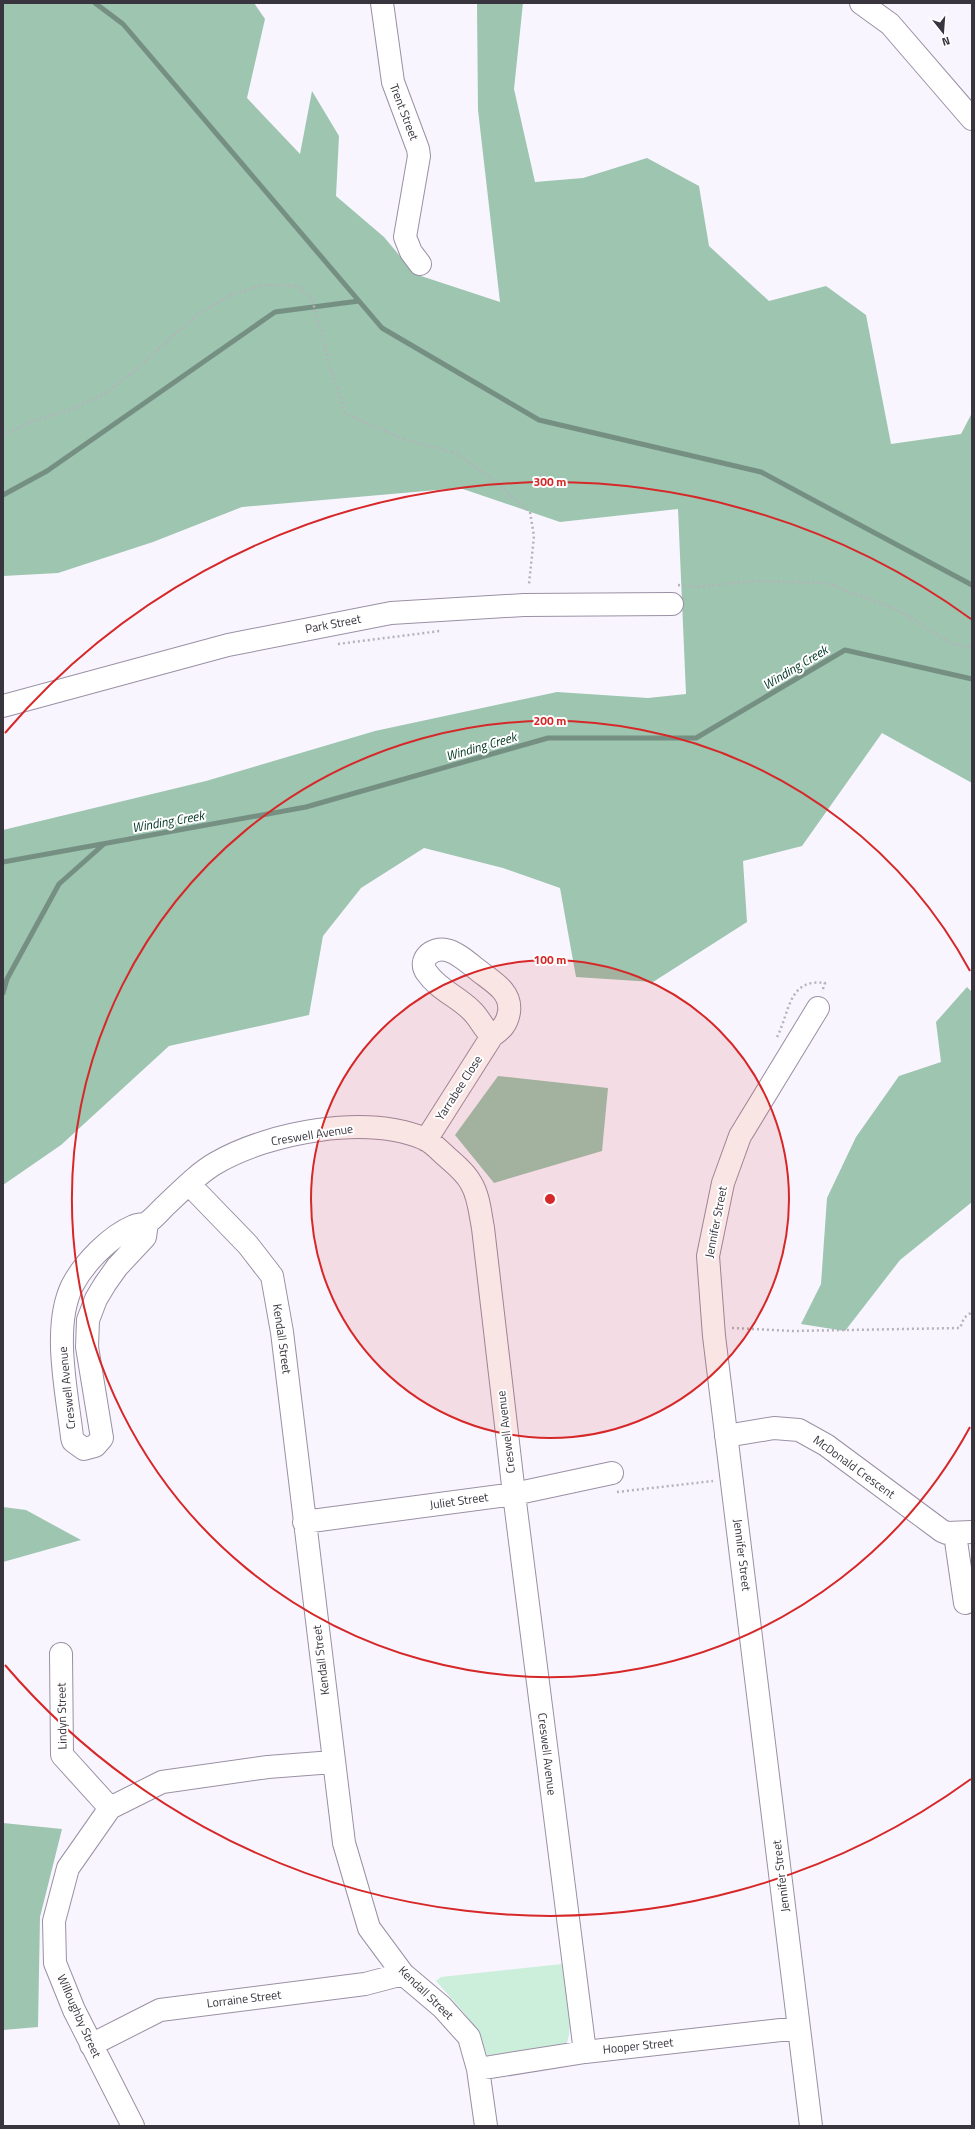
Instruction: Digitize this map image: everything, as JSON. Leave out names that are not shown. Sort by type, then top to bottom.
[{"type":"street","name":"Trent Street","points":[[382,3],[392,78],[398,100],[418,149],[419,156],[405,237],[411,252],[420,264]]},
{"type":"street","points":[[861,3],[890,24],[972,119]]},
{"type":"street","name":"Park Street","points":[[3,706],[228,645],[391,613],[674,595]]},
{"type":"street","name":"Jennifer Street","points":[[811,2126],[798,2028],[745,1576],[713,1328],[708,1256],[722,1183],[740,1136],[818,1008]]},
{"type":"street","name":"Yarrabee Close","points":[[426,1140],[492,1036]]},
{"type":"street","name":"Creswell Avenue","points":[[146,1223],[145,1237],[117,1267],[105,1284],[96,1298],[88,1320],[88,1347],[102,1438],[95,1446],[84,1449],[73,1441],[72,1437],[62,1340],[66,1307],[72,1287],[84,1267],[115,1237],[135,1225],[146,1223],[189,1184],[215,1164],[248,1147],[290,1136],[347,1127],[394,1130],[426,1140],[458,1166],[471,1183],[479,1206],[585,2052]]},
{"type":"street","name":"Kendall Street","points":[[189,1184],[248,1245],[272,1276],[282,1332],[344,1843],[369,1928],[403,1974],[442,2007],[469,2038],[478,2069],[486,2126]]},
{"type":"street","name":"McDonald Crescent","points":[[726,1436],[774,1428],[799,1430],[826,1445],[947,1534],[963,1533]]},
{"type":"street","name":"Juliet Street","points":[[304,1522],[514,1494],[614,1483]]},
{"type":"street","points":[[963,1533],[965,1603]]},
{"type":"street","name":"Lindyn Street","points":[[61,1654],[62,1755],[110,1808]]},
{"type":"street","name":"Willoughby Street","points":[[133,2126],[74,2010],[55,1963],[54,1921],[68,1868],[110,1808],[162,1782],[268,1767],[333,1762]]},
{"type":"street","name":"Lorraine Street","points":[[91,2045],[160,2010],[365,1984],[403,1974]]},
{"type":"street","name":"Hooper Street","points":[[478,2069],[585,2052],[798,2028]]},
{"type":"path","points":[[3,435],[31,422],[72,409],[104,394],[134,371],[199,312],[233,294],[264,285],[297,286],[312,299],[331,370],[346,414],[406,440],[456,453],[498,484],[530,512],[534,536],[529,584]]},
{"type":"path","points":[[674,595],[699,587],[751,581],[826,583],[898,610],[952,644],[972,647]]},
{"type":"path","points":[[330,645],[445,630]]},
{"type":"path","points":[[713,1328],[792,1331],[960,1328],[964,1318],[972,1312]]},
{"type":"path","points":[[614,1483],[713,1482]]},
{"type":"green space","points":[[3,3],[254,3],[265,19],[247,98],[300,154],[312,91],[339,136],[336,196],[384,237],[415,274],[500,302],[478,110],[477,3],[523,3],[514,89],[535,182],[583,178],[647,158],[699,186],[709,246],[769,301],[826,286],[866,315],[891,444],[961,434],[972,413],[972,783],[882,733],[802,846],[743,861],[747,922],[653,982],[576,977],[560,888],[503,868],[424,848],[361,888],[323,936],[309,1015],[169,1046],[61,1145],[3,1185],[3,830],[206,781],[375,731],[557,692],[648,698],[686,694],[678,509],[560,522],[460,488],[242,507],[153,542],[58,573],[3,576]]},
{"type":"green space","points":[[967,987],[972,992],[972,1202],[900,1260],[845,1331],[801,1324],[821,1284],[827,1198],[856,1137],[899,1076],[941,1062],[936,1022]]},
{"type":"green space","points":[[498,1076],[608,1088],[602,1151],[494,1183],[455,1135]]},
{"type":"green space","points":[[3,1507],[26,1510],[81,1540],[3,1562]]},
{"type":"green space","points":[[3,1823],[62,1829],[40,1917],[38,2027],[3,2030]]},
{"type":"green space","points":[[562,1964],[570,2018],[570,2029],[565,2047],[488,2057],[479,2035],[466,2015],[436,1981],[441,1977]]},
{"type":"waterway","points":[[95,3],[123,24],[382,328],[539,420],[761,472],[972,585]]},
{"type":"waterway","points":[[3,495],[47,471],[275,312],[359,301]]},
{"type":"waterway","name":"Winding Creek","points":[[3,862],[306,807],[548,738],[696,738],[845,650],[972,679]]},
{"type":"waterway","points":[[3,993],[7,979],[59,884],[104,844]]}]
